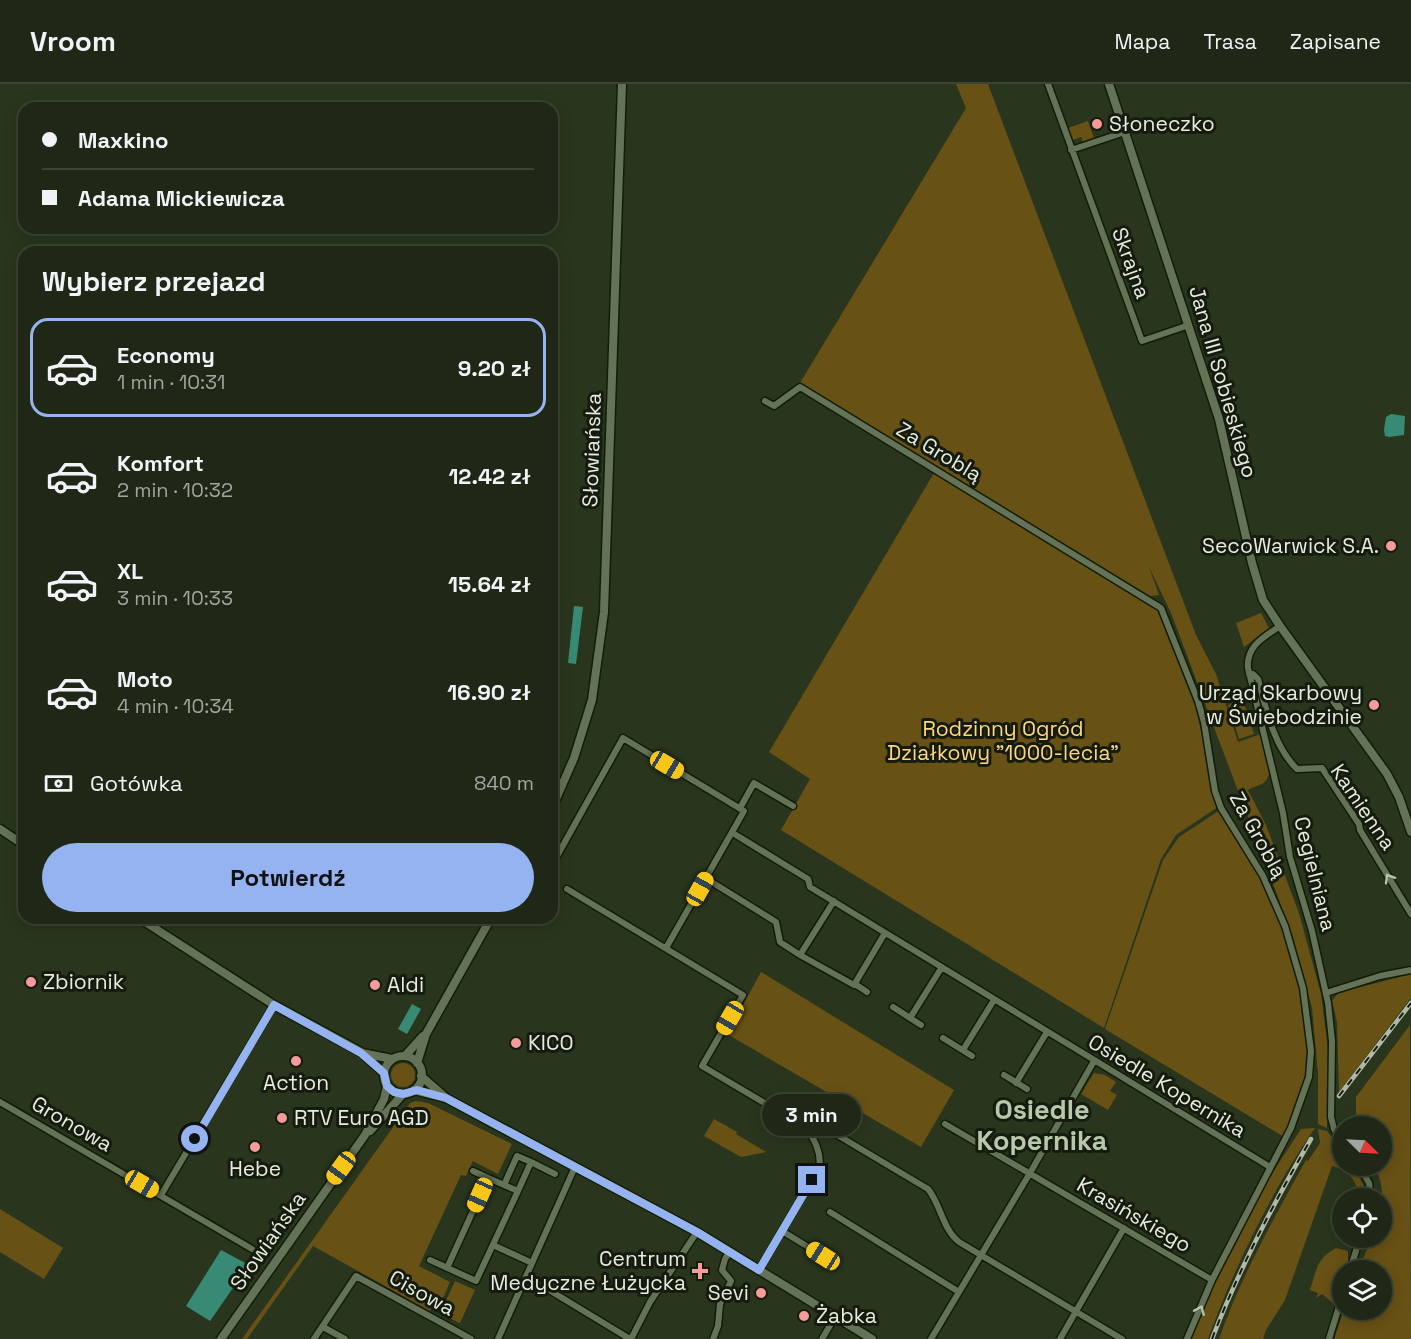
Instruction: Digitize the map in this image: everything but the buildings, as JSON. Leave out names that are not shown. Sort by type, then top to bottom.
[{"type":"street","name":"Słowiańska","points":[[558,794],[574,758],[588,715],[597,671],[604,612],[622,84]]},
{"type":"street","name":"Skrajna","points":[[1048,84],[1142,341],[1189,325]]},
{"type":"street","name":"Jana III Sobieskiego","points":[[1109,84],[1219,418],[1259,587],[1267,607],[1387,774],[1399,797],[1411,832]]},
{"type":"street","points":[[1071,150],[1125,132]]},
{"type":"street","name":"Za Groblą","points":[[765,401],[774,406],[800,387],[1161,608],[1198,701],[1204,722],[1215,791],[1221,808],[1270,890],[1286,926],[1303,988],[1310,1037],[1311,1068],[1291,1128],[1212,1280],[1187,1339]]},
{"type":"street","name":"Cegielniana","points":[[1280,626],[1253,647],[1248,659],[1283,813],[1290,857],[1312,931],[1326,993],[1332,1032],[1332,1121]]},
{"type":"street","name":"Kamienna","points":[[1250,674],[1258,680],[1271,723],[1285,754],[1295,767],[1322,768],[1359,824],[1359,830],[1411,914]]},
{"type":"street","points":[[558,854],[623,738],[744,811],[666,948]]},
{"type":"street","points":[[740,808],[754,783],[793,806]]},
{"type":"street","points":[[0,830],[18,841]]},
{"type":"street","name":"Osiedle Kopernika","points":[[736,835],[808,879],[810,887],[1270,1167]]},
{"type":"street","points":[[710,881],[776,922],[779,926],[780,942],[867,992]]},
{"type":"street","points":[[567,890],[743,995],[702,1066],[804,1127],[810,1134],[819,1156],[819,1168],[759,1270]]},
{"type":"street","points":[[800,955],[834,901]]},
{"type":"street","points":[[148,924],[274,1005],[361,1053],[384,1073]]},
{"type":"street","points":[[489,924],[426,1034],[417,1063],[421,1076],[446,1098],[697,1232],[872,1339]]},
{"type":"street","points":[[855,984],[885,933]]},
{"type":"street","points":[[910,1018],[942,967]]},
{"type":"street","points":[[1326,993],[1380,976],[1411,970]]},
{"type":"street","points":[[963,1050],[994,1000]]},
{"type":"street","points":[[161,1195],[274,1005]]},
{"type":"street","points":[[893,1007],[921,1025]]},
{"type":"street","points":[[1016,1083],[1047,1032]]},
{"type":"street","points":[[361,1053],[392,1059],[405,1056],[426,1034]]},
{"type":"street","points":[[943,1038],[972,1056]]},
{"type":"street","points":[[405,1056],[417,1063]]},
{"type":"street","points":[[392,1059],[386,1065],[384,1073],[387,1086],[394,1092],[403,1094],[414,1090],[446,1098]]},
{"type":"street","points":[[931,1339],[1094,1061]]},
{"type":"street","points":[[1005,1075],[1027,1089]]},
{"type":"street","points":[[414,1090],[421,1076]]},
{"type":"street","name":"Słowiańska","points":[[221,1339],[365,1135],[384,1099],[387,1086]]},
{"type":"street","name":"Słowiańska","points":[[365,1135],[403,1094]]},
{"type":"street","name":"Gronowa","points":[[0,1102],[252,1249]]},
{"type":"street","name":"Krasińskiego","points":[[945,1124],[1212,1280]]},
{"type":"street","points":[[833,1131],[928,1188],[951,1235],[1122,1339]]},
{"type":"street","points":[[504,1185],[517,1156],[555,1174]]},
{"type":"street","points":[[430,1260],[476,1281],[531,1162]]},
{"type":"street","points":[[498,1339],[575,1167]]},
{"type":"street","points":[[473,1171],[518,1191]]},
{"type":"street","points":[[447,1268],[488,1178]]},
{"type":"street","points":[[830,1212],[959,1292]]},
{"type":"street","points":[[1060,1339],[1124,1228]]},
{"type":"street","points":[[782,1231],[823,1256]]},
{"type":"street","points":[[526,1276],[630,1339],[650,1302],[697,1232]]},
{"type":"street","points":[[493,1245],[532,1263]]},
{"type":"street","points":[[713,1339],[720,1314],[720,1304],[731,1281],[722,1270],[725,1258],[730,1251]]},
{"type":"street","name":"Cisowa","points":[[323,1327],[356,1276],[471,1339]]},
{"type":"street","points":[[822,1339],[835,1317]]},
{"type":"street","points":[[1329,1339],[1335,1320]]},
{"type":"street","points":[[314,1339],[323,1327],[345,1339]]},
{"type":"green space","points":[[956,84],[988,84],[1196,635],[1216,674],[1238,742],[1261,734],[1269,760],[1269,774],[1262,784],[1248,790],[1266,825],[1299,913],[1321,994],[1328,1049],[1327,1128],[1318,1124],[1318,1073],[1312,1008],[1293,937],[1171,613],[1149,567],[1159,595],[1150,596],[800,383],[966,108]]},
{"type":"green space","points":[[1088,121],[1094,138],[1083,143],[1081,137],[1073,140],[1068,128]]},
{"type":"green space","name":"Rodzinny Ogród Działkowy \"1000-lecia\"","points":[[934,473],[1158,610],[1172,640],[1195,704],[1218,807],[1176,835],[1161,859],[1104,1028],[781,830],[810,779],[769,752]]},
{"type":"green space","points":[[1261,613],[1269,628],[1244,647],[1236,623]]},
{"type":"green space","points":[[1243,700],[1254,734],[1239,739],[1228,705]]},
{"type":"green space","points":[[1220,810],[1262,877],[1284,927],[1301,988],[1308,1068],[1284,1137],[1105,1029],[1163,860],[1179,837]]},
{"type":"green space","points":[[761,972],[954,1090],[921,1147],[727,1034]]},
{"type":"green space","points":[[1411,974],[1411,998],[1339,1092],[1337,1022],[1332,1001],[1338,993]]},
{"type":"green space","points":[[1410,1025],[1411,1339],[1334,1339],[1341,1320],[1392,1320],[1392,1260],[1362,1260],[1368,1248],[1392,1248],[1392,1188],[1381,1188],[1378,1176],[1392,1176],[1392,1116],[1356,1116],[1356,1097]]},
{"type":"green space","points":[[403,1063],[412,1066],[415,1075],[412,1084],[403,1087],[394,1084],[391,1075],[394,1066]]},
{"type":"green space","points":[[1094,1073],[1105,1075],[1116,1082],[1110,1091],[1117,1095],[1108,1110],[1081,1094]]},
{"type":"green space","points":[[416,1101],[428,1103],[512,1144],[498,1174],[473,1161],[466,1176],[461,1175],[419,1266],[450,1282],[438,1310],[432,1307],[430,1311],[313,1246],[247,1339],[242,1339],[410,1103]]},
{"type":"green space","points":[[714,1119],[766,1152],[741,1157],[704,1136]]},
{"type":"green space","points":[[1315,1128],[1299,1151],[1255,1230],[1229,1285],[1208,1339],[1190,1339],[1266,1183],[1301,1129]]},
{"type":"green space","points":[[1318,1129],[1327,1131],[1332,1138],[1332,1166],[1285,1300],[1266,1330],[1263,1339],[1219,1339],[1237,1293],[1259,1248],[1306,1160],[1308,1161],[1320,1143]]},
{"type":"green space","points":[[1359,1176],[1364,1188],[1357,1188],[1351,1177]]},
{"type":"green space","points":[[0,1209],[63,1248],[44,1279],[0,1252]]},
{"type":"green space","points":[[1336,1248],[1348,1251],[1348,1260],[1332,1260],[1332,1302],[1322,1294],[1316,1298],[1318,1293],[1310,1290],[1316,1270],[1329,1252]]},
{"type":"green space","points":[[455,1281],[475,1290],[460,1323],[440,1314]]},
{"type":"water","points":[[1391,414],[1405,416],[1404,435],[1385,436],[1386,417]]},
{"type":"water","points":[[574,606],[583,607],[576,664],[568,663]]},
{"type":"water","points":[[412,1004],[421,1009],[407,1034],[398,1029]]},
{"type":"water","points":[[221,1250],[249,1265],[210,1321],[186,1306]]},
{"type":"railway","points":[[1339,1096],[1411,1003]]},
{"type":"railway","points":[[1212,1339],[1257,1237],[1311,1139]]},
{"type":"place","name":"Słoneczko","points":[[1097,124]]},
{"type":"place","name":"SecoWarwick S.A.","points":[[1391,546]]},
{"type":"place","name":"Urząd Skarbowy w Świebodzinie","points":[[1374,705]]},
{"type":"place","name":"Zbiornik","points":[[31,982]]},
{"type":"place","name":"Aldi","points":[[375,985]]},
{"type":"place","name":"KICO","points":[[516,1043]]},
{"type":"place","name":"Action","points":[[296,1061]]},
{"type":"place","name":"RTV Euro AGD","points":[[282,1118]]},
{"type":"place","name":"Hebe","points":[[255,1147]]},
{"type":"place","name":"Centrum Medyczne Łużycka","points":[[700,1271]]},
{"type":"place","name":"Sevi","points":[[761,1293]]},
{"type":"place","name":"Żabka","points":[[804,1316]]},
{"type":"district","name":"Osiedle Kopernika","points":[[1042,1126]]},
{"type":"route","points":[[195,1139],[274,1005],[361,1053],[384,1073],[387,1086],[394,1092],[403,1094],[417,1090],[446,1098],[697,1232],[759,1270],[812,1180]]}]
